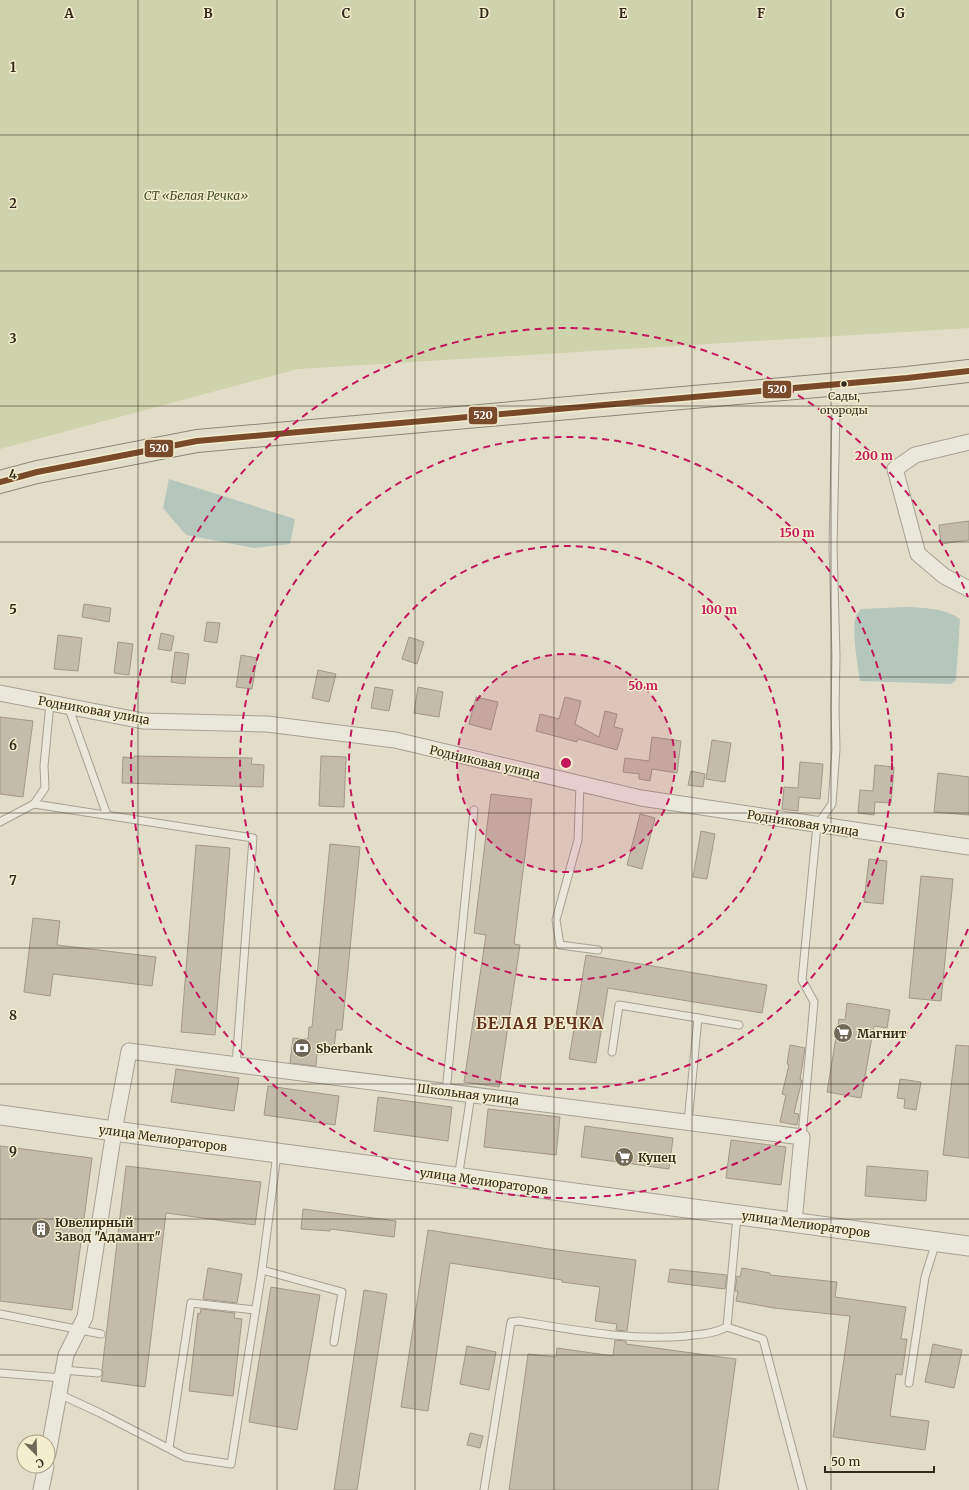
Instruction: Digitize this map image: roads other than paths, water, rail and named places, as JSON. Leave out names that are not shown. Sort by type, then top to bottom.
[{"type":"main road","points":[[0,482],[37,472],[197,441],[907,378],[969,371]]},
{"type":"street","points":[[969,442],[915,455],[895,469],[918,554],[944,576],[969,589]]},
{"type":"street","name":"Родниковая улица","points":[[0,693],[143,721],[267,724],[395,740],[641,798],[969,847]]},
{"type":"street","name":"Школьная улица","points":[[114,1131],[128,1051],[802,1137]]},
{"type":"street","name":"улица Мелиораторов","points":[[0,1115],[969,1246]]},
{"type":"street","points":[[52,1434],[66,1354],[85,1317],[114,1131]]},
{"type":"street","points":[[794,1222],[802,1137]]},
{"type":"street","points":[[41,1490],[44,1474]]},
{"type":"lane","points":[[802,1137],[814,1002],[802,980],[817,825],[832,804],[836,750],[834,709],[836,656],[833,546],[836,411]]},
{"type":"lane","points":[[0,822],[34,804],[44,788],[44,766],[50,703]]},
{"type":"lane","points":[[68,706],[107,815]]},
{"type":"lane","points":[[580,784],[578,840],[556,920],[560,945],[598,950]]},
{"type":"lane","points":[[34,804],[253,838],[236,1065]]},
{"type":"lane","points":[[446,1092],[474,810]]},
{"type":"lane","points":[[612,1052],[619,1005],[739,1025]]},
{"type":"lane","points":[[688,1122],[698,1018]]},
{"type":"lane","points":[[458,1178],[471,1095]]},
{"type":"lane","points":[[59,1394],[100,1413],[185,1457],[231,1464],[262,1270],[277,1153]]},
{"type":"lane","points":[[727,1327],[737,1215]]},
{"type":"lane","points":[[909,1383],[924,1277],[936,1242]]},
{"type":"lane","points":[[262,1270],[342,1292],[334,1342]]},
{"type":"lane","points":[[169,1448],[191,1303],[255,1310]]},
{"type":"lane","points":[[0,1314],[101,1334]]},
{"type":"lane","points":[[484,1490],[511,1322],[519,1321],[620,1336],[661,1338],[715,1333],[727,1327],[763,1338],[804,1490]]},
{"type":"lane","points":[[0,1373],[98,1373]]},
{"type":"place","name":"Сады, огороды","points":[[844,384]]},
{"type":"place","name":"Магнит","points":[[843,1033]]},
{"type":"place","name":"Sberbank","points":[[302,1048]]},
{"type":"place","name":"Купец","points":[[624,1157]]},
{"type":"place","name":"Ювелирный Завод \"Адамант\"","points":[[41,1229]]},
{"type":"district","name":"БЕЛАЯ РЕЧКА","points":[[540,1023]]},
{"type":"park label","name":"СТ «Белая Речка»","points":[[196,195]]}]
